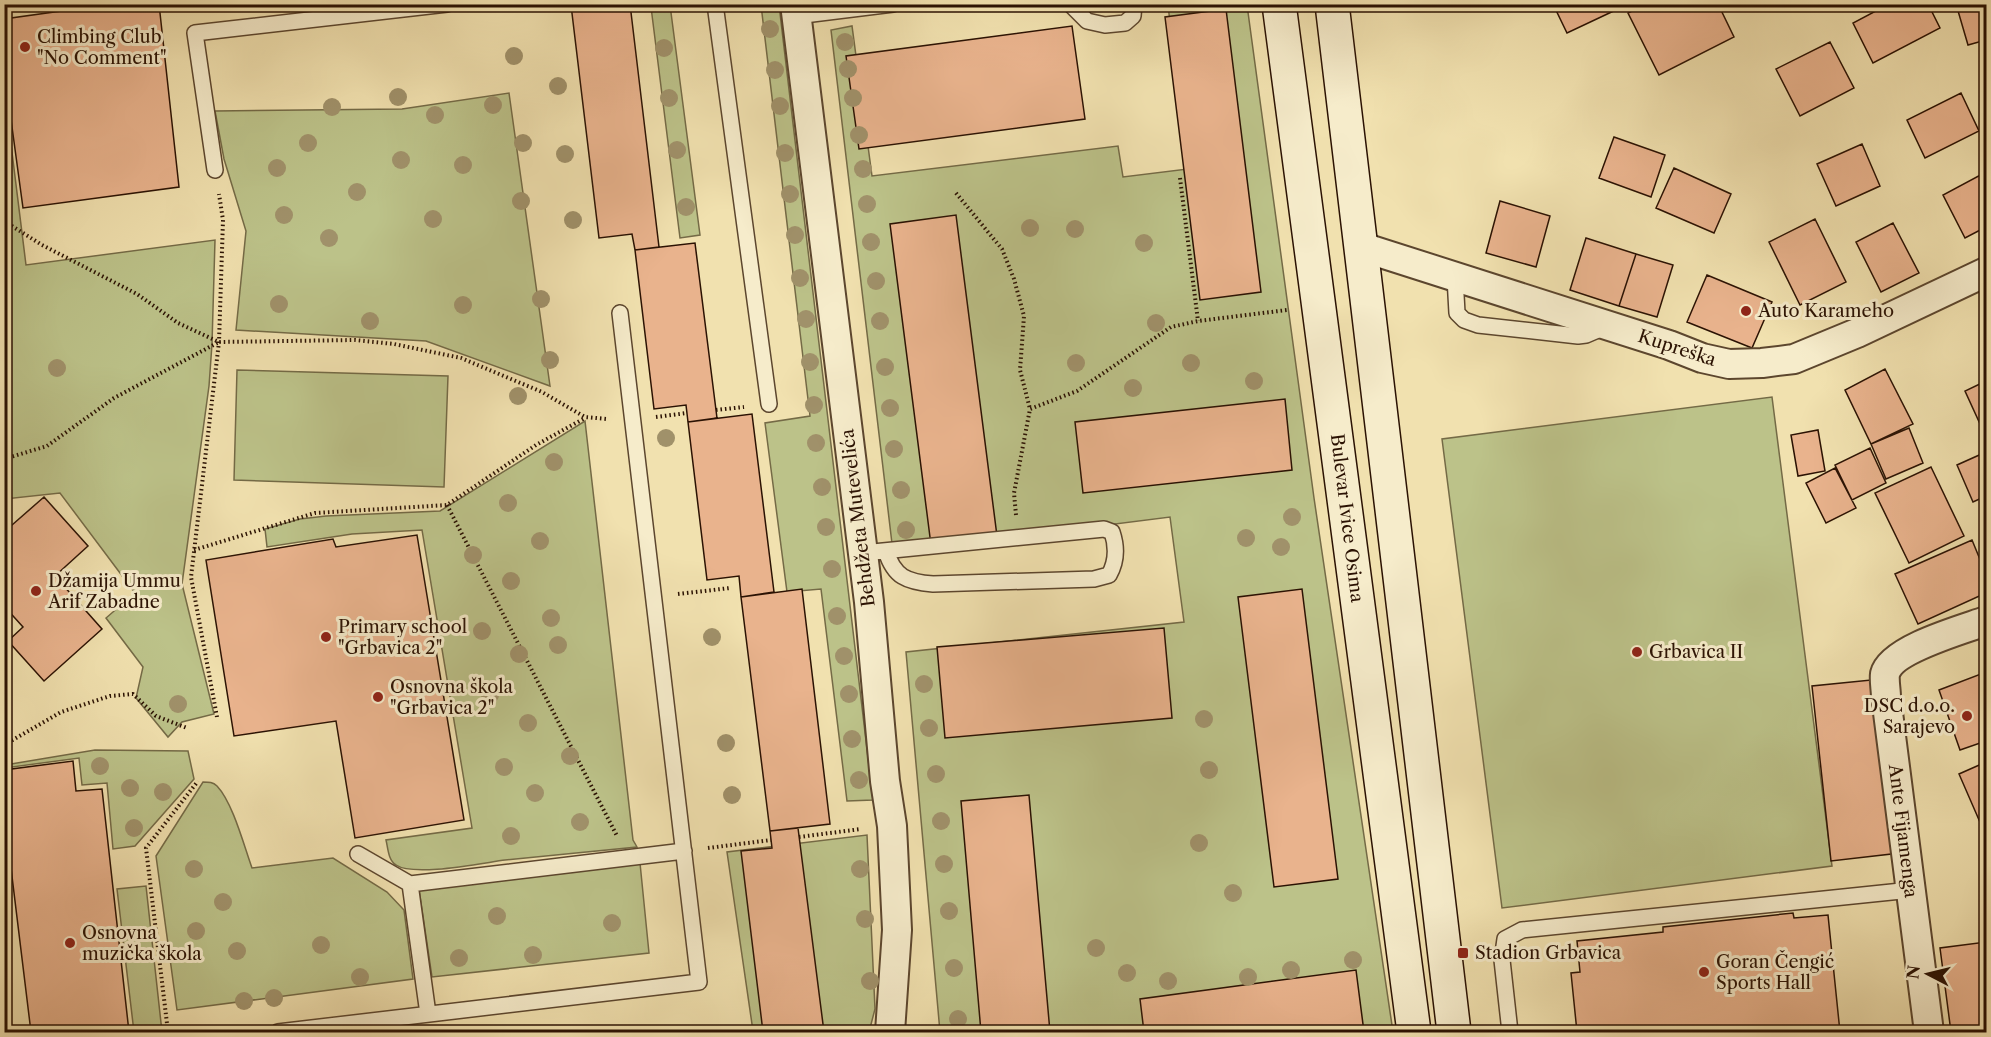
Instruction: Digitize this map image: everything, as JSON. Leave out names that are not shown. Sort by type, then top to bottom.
[{"type":"main road","name":"Bulevar Ivice Osima","points":[[1279,4],[1414,1032]]},
{"type":"main road","points":[[1332,4],[1454,1032]]},
{"type":"street","name":"Behdžeta Mutevelića","points":[[795,10],[874,552],[885,780],[892,826],[897,930],[890,1032]]},
{"type":"street","name":"Kupreška","points":[[1362,247],[1669,345],[1702,358],[1729,364],[1794,359],[1857,333],[1986,272]]},
{"type":"street","name":"Ante Fijamenga","points":[[1929,1032],[1886,697],[1885,674],[1893,660],[1937,638],[1986,621]]},
{"type":"lane","points":[[215,170],[195,33],[447,4]]},
{"type":"lane","points":[[715,4],[769,404]]},
{"type":"lane","points":[[795,10],[893,4]]},
{"type":"lane","points":[[1070,4],[1087,21],[1105,25],[1125,23],[1132,16],[1134,4]]},
{"type":"lane","points":[[1455,277],[1457,313],[1464,320],[1478,325],[1578,336],[1607,326]]},
{"type":"lane","points":[[278,1032],[699,982],[620,313]]},
{"type":"lane","points":[[1109,530],[1114,538],[1116,553],[1110,575],[1094,579],[925,583],[901,576],[874,552],[1109,530]]},
{"type":"lane","points":[[358,854],[410,884],[684,851]]},
{"type":"lane","points":[[410,884],[428,1014]]},
{"type":"lane","points":[[1510,1032],[1502,960],[1503,949],[1505,939],[1522,930],[1911,890]]},
{"type":"path","points":[[215,170],[224,220],[219,342],[191,577],[217,717]]},
{"type":"path","points":[[1180,178],[1198,321]]},
{"type":"path","points":[[956,193],[1002,249],[1014,279],[1024,316],[1020,370],[1030,409],[1014,493],[1018,539]]},
{"type":"path","points":[[4,221],[42,245],[136,294],[178,323],[219,342],[355,340],[405,346],[461,358],[542,392],[585,417],[632,420]]},
{"type":"path","points":[[1030,409],[1077,391],[1171,327],[1198,321],[1294,310]]},
{"type":"path","points":[[4,459],[47,446],[114,398],[219,342]]},
{"type":"path","points":[[194,550],[315,513],[447,505],[536,445],[585,417]]},
{"type":"path","points":[[447,505],[628,858]]},
{"type":"path","points":[[654,597],[730,588]]},
{"type":"path","points":[[4,746],[61,712],[110,696],[134,694],[156,716],[187,728]]},
{"type":"path","points":[[168,1032],[146,848],[198,781]]},
{"type":"path","points":[[799,837],[892,826]]},
{"type":"path","points":[[684,851],[771,840]]},
{"type":"green space","points":[[670,5],[700,235],[680,238],[651,7]]},
{"type":"green space","points":[[761,5],[779,5],[873,800],[847,801],[821,589],[787,592],[765,423],[810,416]]},
{"type":"green space","points":[[1168,5],[1247,5],[1314,498],[1393,1032],[940,1032],[906,652],[1184,622],[1170,517],[893,552],[831,30],[852,26],[872,176],[1118,146],[1123,177],[1188,169]]},
{"type":"green space","points":[[4,88],[26,265],[215,240],[209,386],[182,584],[214,714],[182,722],[168,737],[136,698],[143,667],[106,618],[135,593],[60,493],[5,499]]},
{"type":"green space","points":[[509,93],[550,386],[426,341],[236,330],[246,231],[224,159],[215,111],[402,109]]},
{"type":"green space","points":[[237,370],[448,376],[444,487],[234,480]]},
{"type":"green space","name":"Grbavica II","points":[[1772,397],[1832,866],[1502,908],[1442,439]]},
{"type":"green space","points":[[585,421],[633,840],[637,847],[432,869],[417,870],[396,865],[390,857],[386,840],[472,828],[422,530],[352,534],[267,547],[265,529],[300,519],[326,516],[440,511]]},
{"type":"green space","points":[[95,750],[188,751],[194,779],[135,846],[113,849],[107,783],[82,785],[79,758],[5,768],[5,765]]},
{"type":"green space","points":[[203,782],[214,784],[223,794],[233,814],[252,868],[333,858],[387,892],[404,910],[413,979],[177,1010],[156,856]]},
{"type":"green space","points":[[867,835],[875,1009],[869,1032],[746,1032],[753,1031],[727,852]]},
{"type":"green space","points":[[640,863],[649,953],[432,977],[419,889]]},
{"type":"green space","points":[[146,886],[162,1032],[134,1032],[117,889]]},
{"type":"building","points":[[112,4],[159,4],[179,187],[23,208],[4,68],[4,19]]},
{"type":"building","points":[[630,4],[659,247],[635,250],[632,234],[599,238],[571,5]]},
{"type":"building","points":[[1553,4],[1619,4],[1620,8],[1567,33]]},
{"type":"building","points":[[1646,4],[1718,4],[1734,37],[1659,75],[1628,13]]},
{"type":"building","points":[[1889,4],[1928,4],[1940,28],[1873,63],[1853,23]]},
{"type":"building","points":[[1956,4],[1986,4],[1986,40],[1968,45]]},
{"type":"building","points":[[1226,9],[1261,292],[1200,300],[1165,17]]},
{"type":"building","points":[[1072,26],[1085,119],[859,149],[846,56]]},
{"type":"building","points":[[1830,42],[1854,88],[1800,116],[1776,69]]},
{"type":"building","points":[[1961,93],[1979,131],[1925,158],[1907,120]]},
{"type":"building","points":[[1614,137],[1665,155],[1651,197],[1599,178]]},
{"type":"building","points":[[1862,144],[1880,186],[1836,206],[1817,164]]},
{"type":"building","points":[[1674,168],[1731,194],[1714,233],[1656,208]]},
{"type":"building","points":[[1986,172],[1986,227],[1965,238],[1943,195]]},
{"type":"building","points":[[1500,201],[1550,216],[1536,267],[1486,253]]},
{"type":"building","points":[[956,215],[997,536],[931,545],[890,224]]},
{"type":"building","points":[[1815,219],[1846,282],[1800,305],[1769,242]]},
{"type":"building","points":[[1893,223],[1919,273],[1881,292],[1856,242]]},
{"type":"building","points":[[1586,238],[1636,254],[1619,306],[1570,290]]},
{"type":"building","points":[[695,243],[717,418],[688,422],[686,405],[654,409],[635,250]]},
{"type":"building","points":[[1636,254],[1673,265],[1657,317],[1619,306]]},
{"type":"building","points":[[1707,275],[1772,302],[1752,348],[1687,322]]},
{"type":"building","points":[[1885,369],[1913,424],[1871,444],[1845,390]]},
{"type":"building","points":[[1986,381],[1986,437],[1965,391]]},
{"type":"building","points":[[1285,399],[1292,470],[1083,493],[1075,422]]},
{"type":"building","points":[[752,414],[774,592],[741,597],[739,576],[707,580],[688,422]]},
{"type":"building","points":[[1909,428],[1923,463],[1886,479],[1871,444]]},
{"type":"building","points":[[1818,430],[1825,471],[1798,476],[1791,435]]},
{"type":"building","points":[[1870,448],[1886,483],[1852,500],[1835,465]]},
{"type":"building","points":[[1986,452],[1986,496],[1973,502],[1957,465]]},
{"type":"building","points":[[1931,467],[1964,536],[1909,563],[1875,493]]},
{"type":"building","points":[[1835,468],[1856,508],[1826,523],[1806,483]]},
{"type":"building","name":"Džamija Ummu Arif Zabadne","points":[[44,497],[88,546],[55,576],[102,629],[44,681],[8,641],[23,627],[4,606],[4,532]]},
{"type":"building","name":"Primary school \"Grbavica 2\"","points":[[417,535],[464,820],[355,838],[336,721],[234,736],[206,560],[333,539],[336,547]]},
{"type":"building","points":[[1972,540],[1986,574],[1986,593],[1918,624],[1895,574]]},
{"type":"building","points":[[802,589],[830,824],[770,831],[741,597]]},
{"type":"building","points":[[1302,589],[1338,879],[1274,887],[1238,597]]},
{"type":"building","points":[[1164,628],[1172,718],[945,738],[937,647]]},
{"type":"building","name":"DSC d.o.o. Sarajevo","points":[[1986,672],[1986,741],[1960,750],[1939,690]]},
{"type":"building","points":[[1881,679],[1900,853],[1831,861],[1812,686]]},
{"type":"building","name":"Osnovna muzička škola","points":[[73,761],[76,791],[102,789],[129,1032],[31,1032],[9,852],[4,853],[4,770]]},
{"type":"building","points":[[1986,762],[1986,836],[1959,774]]},
{"type":"building","points":[[1029,795],[1050,1032],[981,1032],[961,801]]},
{"type":"building","points":[[798,828],[824,1032],[763,1032],[741,851],[772,848],[770,831]]},
{"type":"building","name":"Goran Čengić Sports Hall","points":[[1793,913],[1794,918],[1828,915],[1840,1032],[1577,1032],[1571,973],[1580,972],[1577,941],[1663,932],[1663,927]]},
{"type":"building","points":[[1986,942],[1986,1032],[1951,1032],[1940,948]]},
{"type":"building","points":[[1356,970],[1364,1032],[1144,1032],[1140,999]]},
{"type":"place","name":"Climbing Club \"No Comment\"","points":[[25,47]]},
{"type":"place","name":"Auto Karameho","points":[[1746,311]]},
{"type":"place","name":"Džamija Ummu Arif Zabadne","points":[[36,591]]},
{"type":"place","name":"Primary school \"Grbavica 2\"","points":[[326,637]]},
{"type":"place","name":"Grbavica II","points":[[1637,652]]},
{"type":"place","name":"Osnovna škola \"Grbavica 2\"","points":[[378,697]]},
{"type":"place","name":"DSC d.o.o. Sarajevo","points":[[1967,716]]},
{"type":"place","name":"Osnovna muzička škola","points":[[70,943]]},
{"type":"place","name":"Stadion Grbavica","points":[[1463,953]]},
{"type":"place","name":"Goran Čengić Sports Hall","points":[[1704,972]]}]
